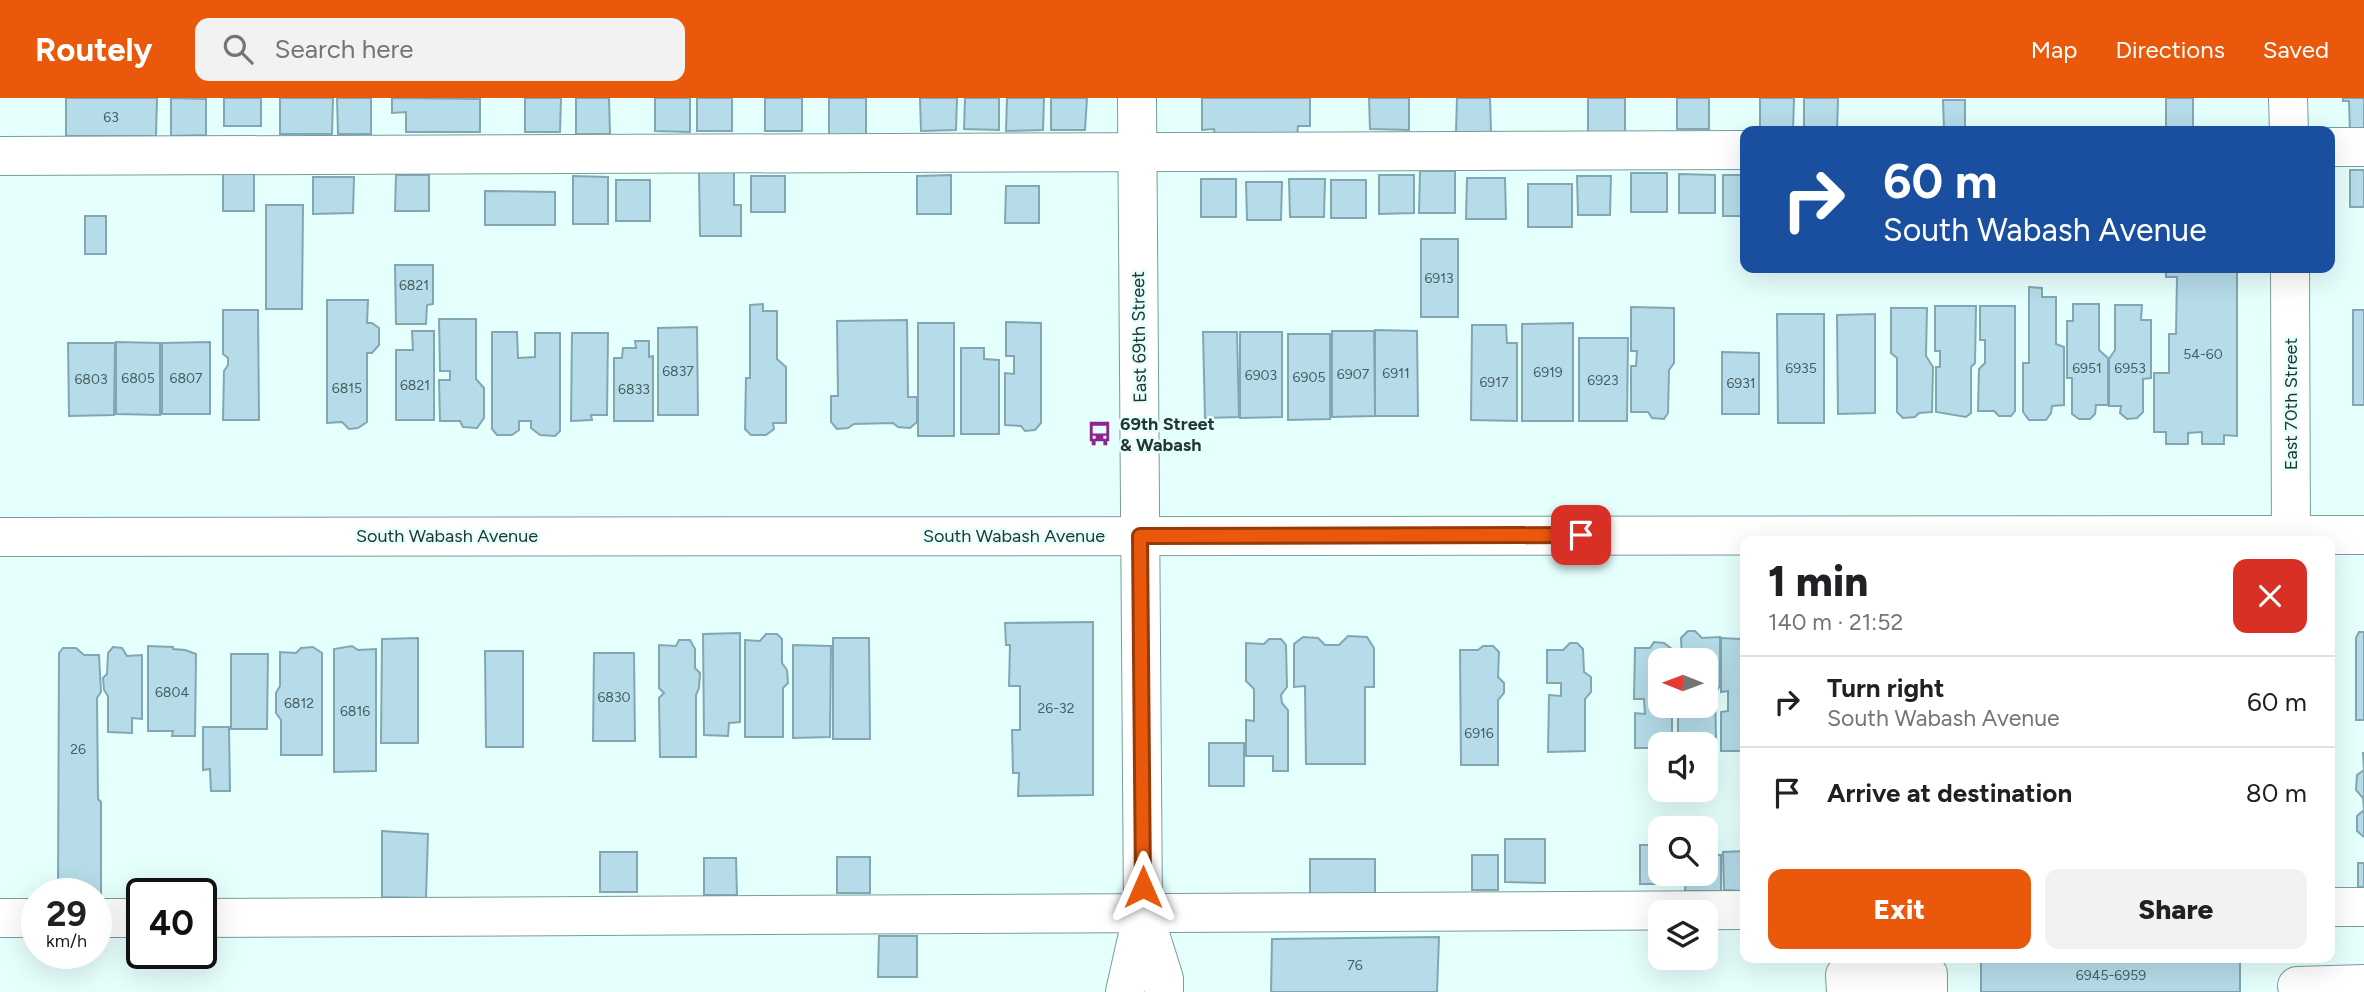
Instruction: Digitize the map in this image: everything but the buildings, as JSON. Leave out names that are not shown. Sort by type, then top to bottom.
[{"type":"street","name":"East 69th Street","points":[[1125,992],[1143,912],[1137,98]]},
{"type":"street","points":[[2288,98],[2289,126]]},
{"type":"street","points":[[2335,147],[2364,147]]},
{"type":"street","points":[[0,156],[1740,150]]},
{"type":"street","name":"East 70th Street","points":[[2290,273],[2291,536]]},
{"type":"street","name":"South Wabash Avenue","points":[[2335,536],[2364,535]]},
{"type":"street","name":"South Wabash Avenue","points":[[0,537],[1740,537]]},
{"type":"street","points":[[2335,907],[2364,907]]},
{"type":"street","points":[[217,918],[1740,910]]},
{"type":"street","name":"East 69th Street","points":[[1143,912],[1171,988]]},
{"type":"street","points":[[0,918],[21,918]]},
{"type":"street","points":[[1846,992],[1846,975],[1928,974],[1928,992]]},
{"type":"street","points":[[2297,978],[2364,984]]},
{"type":"place","name":"69th Street & Wabash","points":[[1100,434]]},
{"type":"route","points":[[1143,887],[1140,536],[1581,535]]}]
